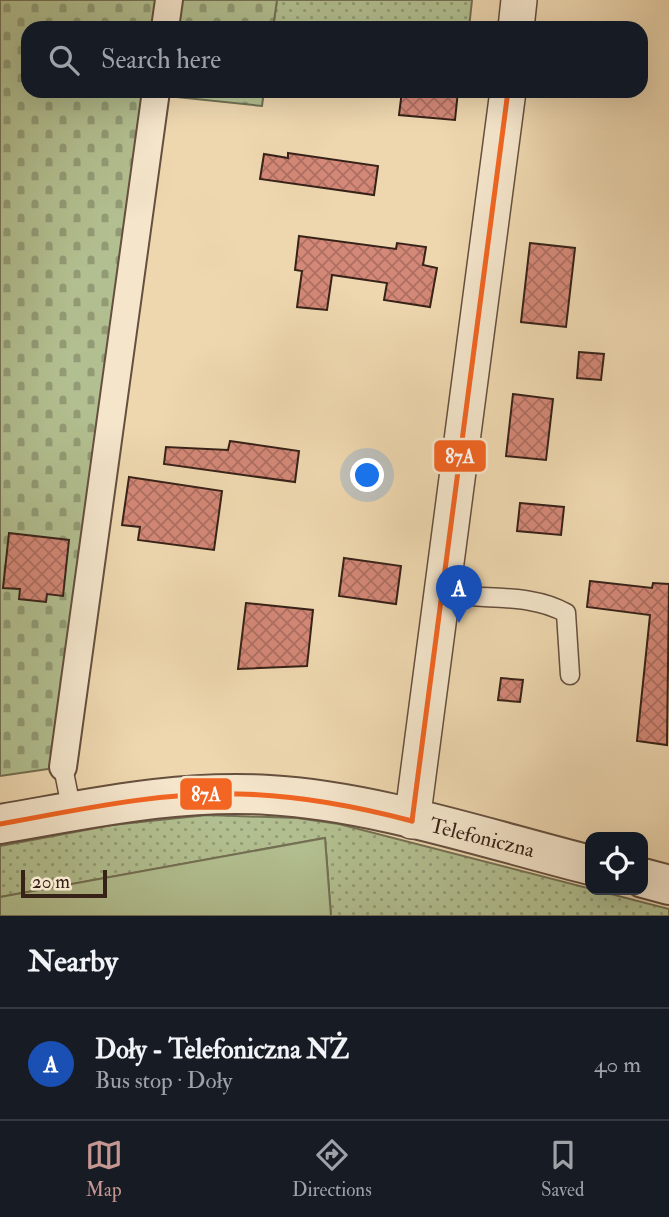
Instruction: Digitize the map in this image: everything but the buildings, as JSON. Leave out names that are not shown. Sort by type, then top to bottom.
[{"type":"street","points":[[166,21],[169,0]]},
{"type":"street","points":[[517,21],[519,0]]},
{"type":"street","points":[[63,767],[155,98]]},
{"type":"street","points":[[412,821],[507,98]]},
{"type":"street","name":"Telefoniczna","points":[[0,824],[143,800],[244,794],[325,800],[585,864]]},
{"type":"street","points":[[648,879],[669,885]]},
{"type":"lane","points":[[443,593],[479,599],[498,596],[529,601],[566,613],[570,675]]},
{"type":"lane","points":[[63,767],[72,812]]},
{"type":"green space","points":[[0,0],[277,0],[274,21],[21,21],[21,98],[167,98],[75,765],[0,776]]},
{"type":"green space","points":[[277,0],[472,0],[470,21],[274,21]]},
{"type":"green space","points":[[186,98],[263,98],[262,106]]},
{"type":"green space","points":[[207,815],[297,818],[339,824],[585,887],[585,895],[615,895],[669,909],[669,916],[331,916],[325,838],[0,897],[0,846],[112,825]]},
{"type":"green space","points":[[325,838],[331,916],[0,916],[0,897]]},
{"type":"transit line","name":"87A","points":[[412,821],[507,98]]},
{"type":"transit line","name":"87A","points":[[0,824],[118,803],[208,794],[304,799],[412,821]]},
{"type":"place","name":"Doły - Telefoniczna NŻ","points":[[459,623]]}]
